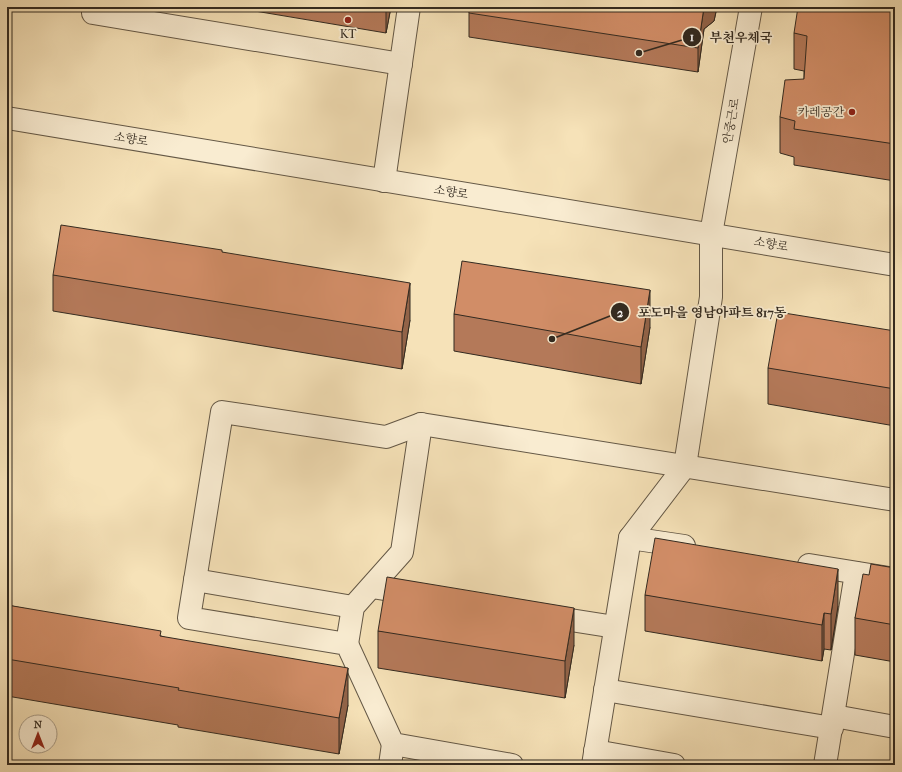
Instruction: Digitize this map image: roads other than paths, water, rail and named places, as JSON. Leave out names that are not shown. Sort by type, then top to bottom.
[{"type":"street","points":[[94,7],[93,13],[401,64]]},
{"type":"street","points":[[384,181],[409,7]]},
{"type":"street","name":"안중근로","points":[[685,466],[711,297],[711,234],[751,7]]},
{"type":"street","name":"소향로","points":[[7,118],[895,265]]},
{"type":"street","points":[[347,644],[189,618],[222,412],[386,437],[421,424],[895,500]]},
{"type":"street","points":[[421,424],[402,552],[353,608],[347,644],[392,754],[512,765]]},
{"type":"street","points":[[674,765],[594,758],[630,538],[685,466]]},
{"type":"street","points":[[630,538],[700,549]]},
{"type":"street","points":[[794,563],[895,579]]},
{"type":"street","points":[[825,765],[856,573]]},
{"type":"street","points":[[195,580],[353,608]]},
{"type":"street","points":[[372,587],[435,597]]},
{"type":"street","points":[[529,613],[615,627]]},
{"type":"street","points":[[605,690],[833,722],[895,727]]},
{"type":"place","name":"KT","points":[[348,20]]},
{"type":"place","name":"부천우체국","points":[[639,53]]},
{"type":"place","name":"카레공간","points":[[852,112]]},
{"type":"place","name":"포도마을 영남아파트 817동","points":[[552,339]]}]
